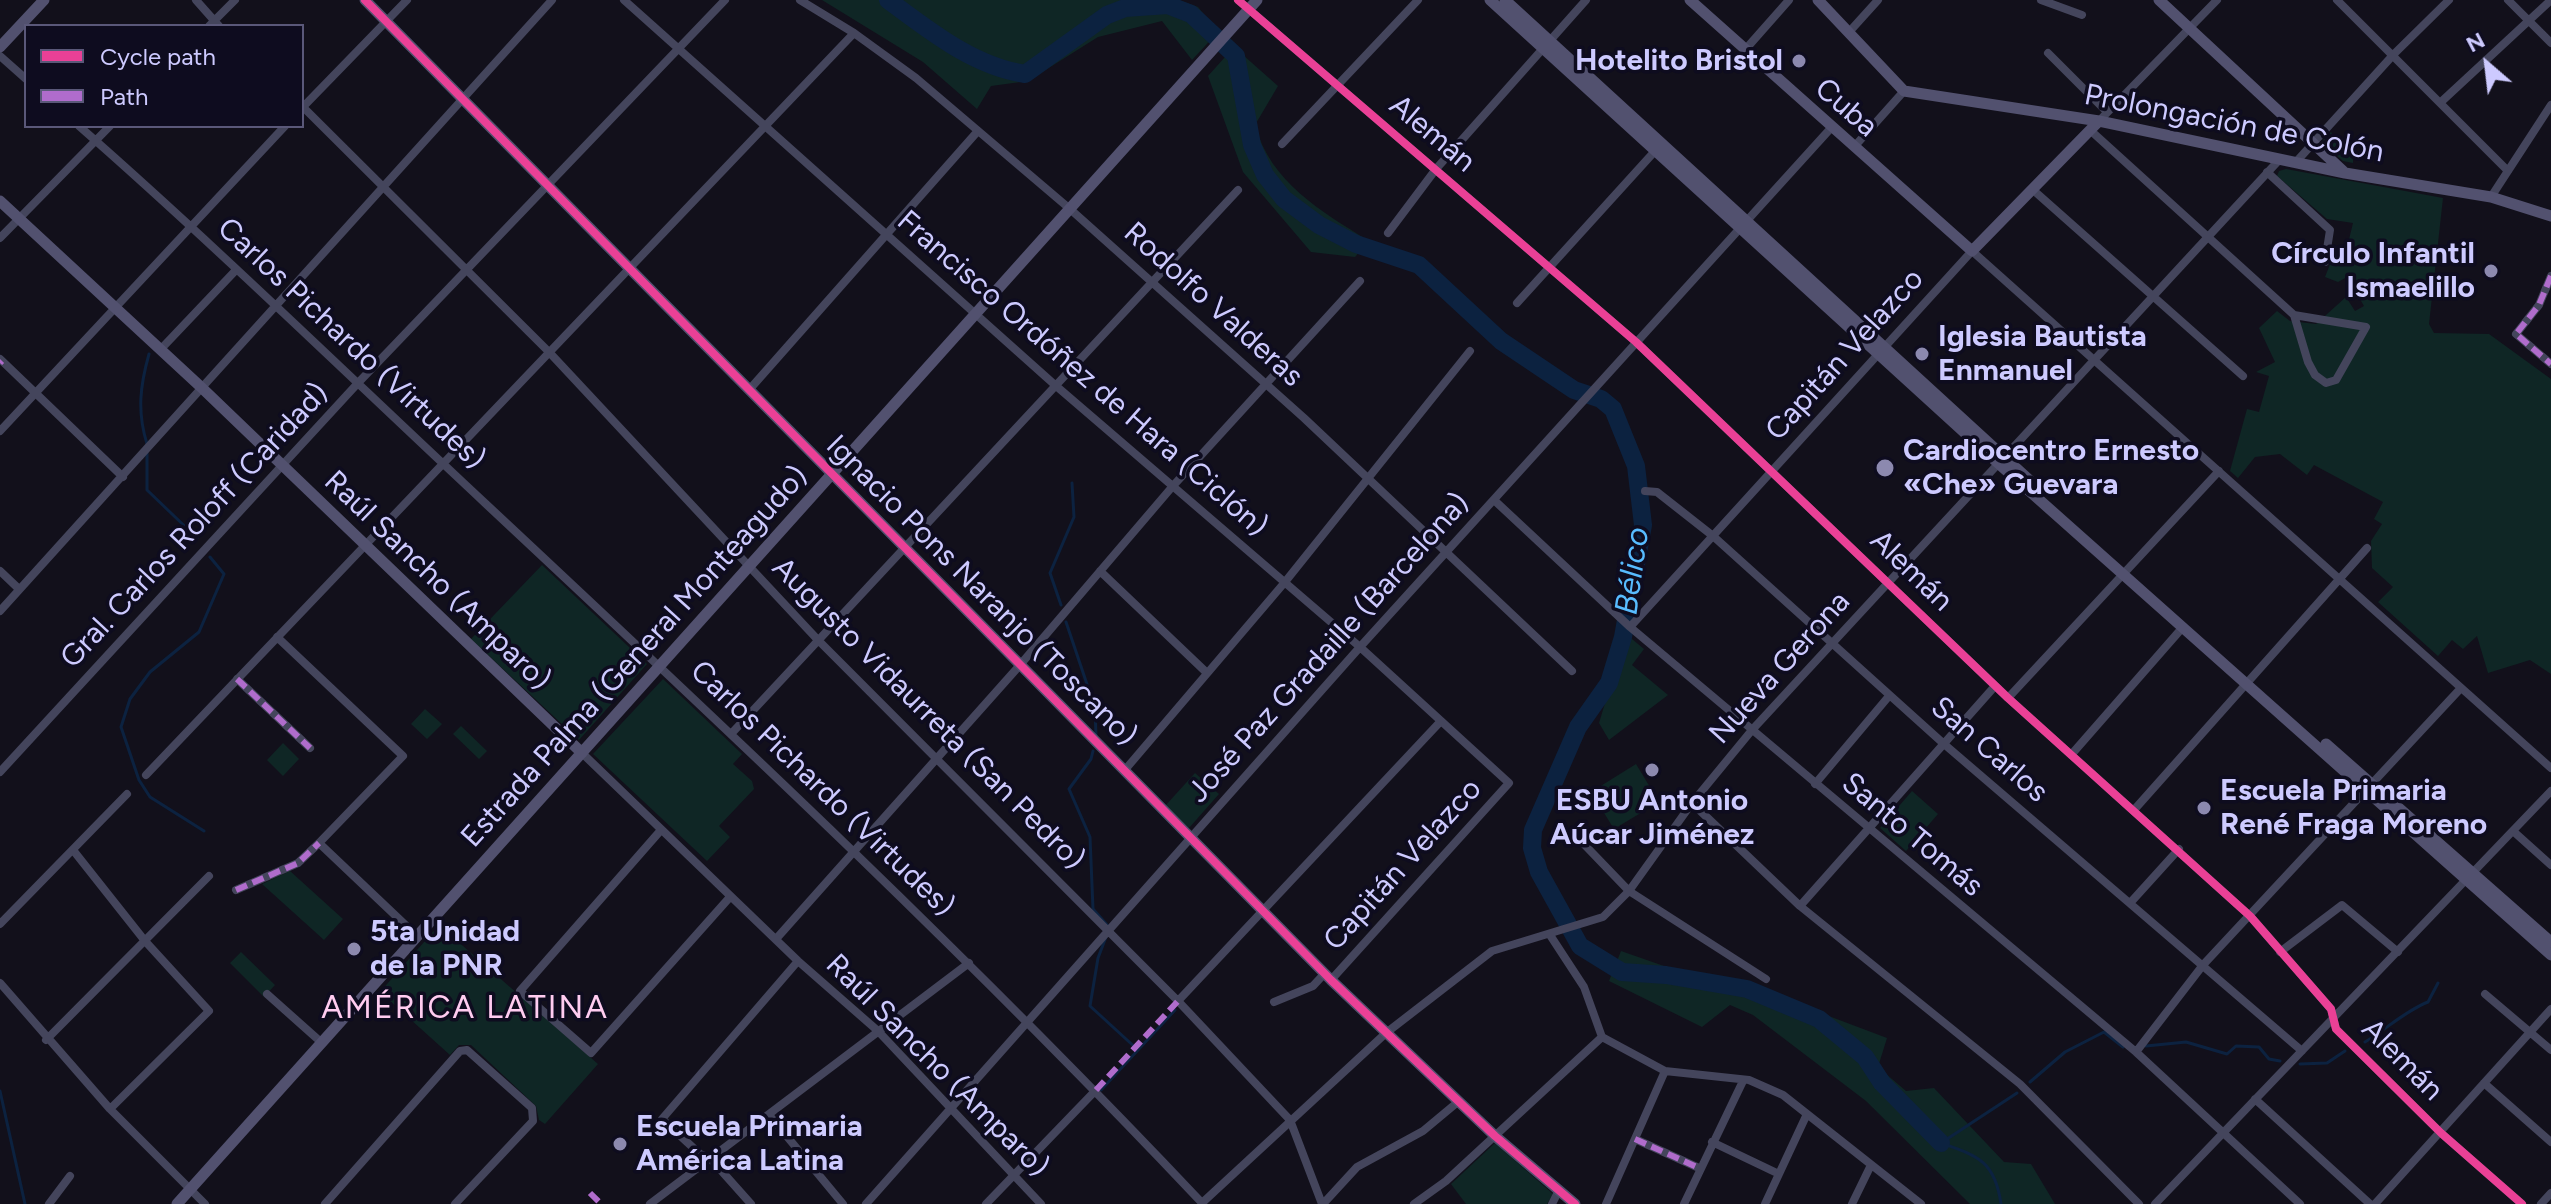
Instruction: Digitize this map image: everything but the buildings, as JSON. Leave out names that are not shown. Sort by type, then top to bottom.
[{"type":"street","points":[[0,47],[44,0]]},
{"type":"street","points":[[196,0],[214,24],[235,0]]},
{"type":"street","name":"Ignacio Pons Naranjo (Toscano)","points":[[365,0],[1262,911],[1495,1136],[1575,1204]]},
{"type":"street","points":[[304,105],[407,0]]},
{"type":"street","points":[[0,611],[464,101],[552,0]]},
{"type":"street","name":"Francisco Ordóñez de Hara (Ciclón)","points":[[624,0],[1055,385],[1360,647],[1509,783]]},
{"type":"street","name":"Gral. Carlos Roloff (Caridad)","points":[[0,772],[465,269],[725,0]]},
{"type":"street","name":"Rodolfo Valderas","points":[[800,0],[854,33],[916,78],[1070,209],[1369,480],[1572,671]]},
{"type":"street","name":"Alemán","points":[[1238,0],[1253,5],[1338,86],[1636,342],[1995,686],[2179,849],[2250,916],[2331,1009],[2336,1029],[2441,1133],[2522,1204]]},
{"type":"street","points":[[1282,144],[1418,0]]},
{"type":"street","points":[[1490,0],[1547,44],[2124,571],[2470,877],[2551,955]]},
{"type":"street","points":[[1505,0],[1655,151],[1743,225]]},
{"type":"street","points":[[1388,233],[1436,169],[1586,0]]},
{"type":"street","name":"Cuba","points":[[1690,0],[1972,251]]},
{"type":"street","points":[[1744,51],[1789,0]]},
{"type":"street","points":[[1818,0],[1904,91],[1854,147]]},
{"type":"street","points":[[1850,31],[1878,0]]},
{"type":"street","points":[[2041,0],[2082,15]]},
{"type":"street","points":[[2159,0],[2345,173]]},
{"type":"street","points":[[2099,121],[2217,0]]},
{"type":"street","points":[[2337,0],[2508,171]]},
{"type":"street","points":[[2296,162],[2394,54],[2449,0]]},
{"type":"street","points":[[2508,0],[2551,43]]},
{"type":"street","points":[[2441,102],[2551,0]]},
{"type":"street","name":"Estrada Palma (General Monteagudo)","points":[[177,1204],[1253,5]]},
{"type":"street","points":[[146,775],[854,33]]},
{"type":"street","points":[[2048,53],[2099,121],[2208,237],[2294,315],[2315,375],[2326,383],[2336,380],[2366,327],[2294,315]]},
{"type":"street","points":[[0,56],[24,77]]},
{"type":"street","name":"Prolongación de Colón","points":[[1904,91],[2099,121],[2345,173],[2491,197],[2551,216]]},
{"type":"street","points":[[2491,197],[2551,105]]},
{"type":"street","name":"Augusto Vidaurreta (San Pedro)","points":[[304,109],[549,352],[817,639],[1178,1001],[1290,1120],[1322,1204]]},
{"type":"street","name":"Capitán Velazco","points":[[1630,627],[1972,251],[2099,121]]},
{"type":"street","name":"Carlos Pichardo (Virtudes)","points":[[81,128],[192,227],[731,734],[969,963],[1096,1090],[1202,1203]]},
{"type":"street","points":[[0,238],[108,128]]},
{"type":"street","points":[[0,431],[283,128]]},
{"type":"street","name":"José Paz Gradaille (Barcelona)","points":[[866,1204],[1360,647],[1831,128]]},
{"type":"street","points":[[749,390],[884,233],[977,132]]},
{"type":"street","points":[[1517,303],[1655,151]]},
{"type":"street","name":"Nueva Gerona","points":[[1202,1203],[1386,1033],[1492,951],[1553,935],[1603,917],[1629,891],[1692,803],[1752,730],[1833,646],[2280,159]]},
{"type":"street","points":[[2267,172],[2330,230],[2325,262]]},
{"type":"street","points":[[2032,189],[2243,376]]},
{"type":"street","points":[[731,734],[1238,190]]},
{"type":"street","name":"Raúl Sancho (Amparo)","points":[[0,201],[202,388],[730,897],[878,1031],[1041,1204]]},
{"type":"street","points":[[1972,251],[2551,768]]},
{"type":"street","points":[[160,350],[236,270]]},
{"type":"street","points":[[2551,276],[2539,305],[2516,334],[2551,364]]},
{"type":"street","points":[[776,939],[1020,665],[1172,487],[1360,281]]},
{"type":"street","points":[[1124,771],[1285,582],[1470,351]]},
{"type":"street","points":[[1,361],[123,477]]},
{"type":"street","points":[[2008,698],[2219,471]]},
{"type":"street","name":"San Carlos","points":[[1645,491],[1657,492],[1713,536],[1889,696],[2302,1051]]},
{"type":"street","name":"Santo Tomás","points":[[1494,500],[1630,627],[2136,1052],[2217,1126],[2220,1134],[2300,1204]]},
{"type":"street","points":[[2134,810],[2367,548]]},
{"type":"street","points":[[0,571],[19,589]]},
{"type":"street","points":[[1100,571],[1207,673]]},
{"type":"street","points":[[2124,571],[2183,627],[2249,682]]},
{"type":"street","points":[[2071,755],[2183,627]]},
{"type":"street","points":[[236,890],[298,863],[403,756],[277,637]]},
{"type":"street","points":[[237,679],[310,748]]},
{"type":"street","points":[[1800,906],[1995,686]]},
{"type":"street","points":[[2136,1052],[2203,965],[2461,688]]},
{"type":"street","points":[[1815,784],[1889,696]]},
{"type":"street","points":[[1178,1001],[1440,722]]},
{"type":"street","name":"Capitán Velazco","points":[[1274,1002],[1313,986],[1328,976],[1509,783]]},
{"type":"street","points":[[2155,1204],[2551,791]]},
{"type":"street","points":[[0,924],[127,794]]},
{"type":"street","points":[[1692,803],[1800,906],[2020,1084],[2139,1204]]},
{"type":"street","points":[[661,830],[520,991],[591,1053],[730,897]]},
{"type":"street","points":[[2513,831],[2551,865]]},
{"type":"street","points":[[1579,839],[1629,891],[1766,979]]},
{"type":"street","points":[[319,843],[417,936]]},
{"type":"street","points":[[2131,902],[2179,849]]},
{"type":"street","points":[[73,850],[145,941],[209,1011],[110,1109]]},
{"type":"street","points":[[46,1040],[209,876]]},
{"type":"street","points":[[2470,877],[2551,942]]},
{"type":"street","points":[[2280,952],[2342,905],[2398,952]]},
{"type":"street","points":[[1553,935],[1584,987],[1602,1037],[1665,1071],[1749,1080],[1783,1095],[1921,1204]]},
{"type":"street","points":[[751,1204],[710,1158],[664,1123],[663,1114],[798,961]]},
{"type":"street","points":[[650,1204],[969,963]]},
{"type":"street","points":[[0,983],[46,1040],[110,1109],[205,1204]]},
{"type":"street","points":[[267,994],[322,1043]]},
{"type":"street","points":[[2485,994],[2551,1050]]},
{"type":"street","points":[[2255,1099],[2373,1204],[2551,1009]]},
{"type":"street","points":[[1414,1204],[1446,1181],[1602,1037]]},
{"type":"street","points":[[325,1204],[460,1051],[467,1050],[532,1108],[533,1121],[455,1204]]},
{"type":"street","points":[[1606,1204],[1665,1071]]},
{"type":"street","points":[[1684,1204],[1743,1081]]},
{"type":"street","points":[[2484,1083],[2551,1142]]},
{"type":"street","points":[[986,1204],[1096,1090]]},
{"type":"street","points":[[1322,1204],[1357,1167],[1423,1131],[1459,1101]]},
{"type":"street","points":[[1765,1204],[1807,1114]]},
{"type":"street","points":[[770,1116],[843,1204]]},
{"type":"street","points":[[1635,1139],[1699,1168]]},
{"type":"street","points":[[1712,1142],[1779,1174]]},
{"type":"street","points":[[1852,1204],[1871,1165]]},
{"type":"street","points":[[49,1204],[70,1176]]},
{"type":"street","points":[[1552,1204],[1559,1190]]},
{"type":"street","points":[[2541,1204],[2551,1193]]},
{"type":"green space","points":[[822,0],[1179,0],[1198,7],[1218,32],[1192,60],[1162,21],[1098,37],[1028,81],[991,86],[977,109],[923,62]]},
{"type":"green space","points":[[1234,47],[1278,86],[1255,125],[1273,163],[1300,194],[1369,241],[1355,257],[1311,252],[1243,172],[1208,76]]},
{"type":"green space","points":[[2331,132],[2341,146],[2353,153],[2353,163],[2343,161],[2321,142]]},
{"type":"green space","points":[[2286,169],[2443,198],[2429,324],[2434,333],[2489,334],[2551,379],[2551,674],[2530,660],[2488,673],[2477,636],[2463,649],[2452,640],[2438,656],[2378,602],[2393,587],[2372,568],[2371,541],[2382,524],[2374,519],[2383,502],[2314,465],[2307,475],[2280,454],[2255,457],[2238,478],[2230,471],[2247,409],[2259,412],[2269,376],[2256,372],[2275,362],[2259,328],[2277,311],[2290,321],[2316,324],[2346,297],[2355,311],[2364,306],[2347,277],[2338,282],[2325,277],[2334,254],[2345,256],[2353,223],[2327,219],[2277,176],[2279,171]]},
{"type":"green space","points":[[2449,274],[2458,283],[2449,292],[2440,283]]},
{"type":"green space","points":[[542,565],[647,664],[579,740],[471,639]]},
{"type":"green space","points":[[1626,634],[1644,649],[1632,665],[1668,695],[1609,740],[1599,723]]},
{"type":"green space","points":[[663,679],[742,754],[733,764],[752,781],[754,789],[719,826],[730,837],[707,861],[593,754]]},
{"type":"green space","points":[[425,709],[442,724],[427,739],[411,724]]},
{"type":"green space","points":[[461,726],[487,751],[479,759],[453,734]]},
{"type":"green space","points":[[283,743],[299,759],[283,776],[267,760]]},
{"type":"green space","points":[[1636,764],[1659,802],[1614,829],[1591,792]]},
{"type":"green space","points":[[1195,773],[1219,794],[1189,828],[1165,806]]},
{"type":"green space","points":[[1912,791],[1938,814],[1906,851],[1880,828]]},
{"type":"green space","points":[[290,871],[343,919],[324,940],[262,884]]},
{"type":"green space","points":[[439,925],[598,1064],[545,1124],[539,1120],[536,1106],[471,1045],[459,1045],[450,1055],[380,992]]},
{"type":"green space","points":[[1621,951],[1684,973],[1744,984],[1887,1038],[1878,1067],[1906,1091],[1934,1088],[2004,1162],[2031,1164],[2055,1204],[1970,1204],[1866,1101],[1753,1015],[1730,1005],[1702,1027],[1609,981]]},
{"type":"green space","points":[[241,952],[275,985],[264,997],[230,963]]},
{"type":"green space","points":[[1495,1143],[1553,1194],[1547,1204],[1466,1204],[1451,1184]]},
{"type":"waterway","name":"Bélico","points":[[888,0],[970,55],[1006,70],[1025,74],[1107,15],[1125,8],[1168,5],[1191,14],[1236,56],[1252,145],[1265,175],[1284,199],[1319,225],[1356,244],[1419,265],[1501,341],[1574,390],[1601,399],[1613,409],[1636,466],[1643,525],[1623,637],[1609,683],[1578,727],[1533,830],[1532,848],[1539,872],[1580,946],[1622,972],[1666,975],[1747,989],[1819,1019],[1865,1057],[1882,1083],[1941,1143]]},
{"type":"waterway","points":[[147,444],[141,399],[149,354]]},
{"type":"waterway","points":[[147,452],[147,490],[197,538]]},
{"type":"waterway","points":[[1061,605],[1050,573],[1074,517],[1072,483]]},
{"type":"waterway","points":[[204,831],[150,797],[139,780],[121,727],[130,699],[150,672],[199,632],[224,574],[210,557]]},
{"type":"waterway","points":[[1066,622],[1095,708],[1096,736]]},
{"type":"waterway","points":[[1093,751],[1091,759],[1069,789],[1090,837],[1093,909],[1108,926]]},
{"type":"waterway","points":[[1106,937],[1098,958],[1090,1006],[1138,1050]]},
{"type":"waterway","points":[[2365,1042],[2428,1002],[2438,983]]},
{"type":"waterway","points":[[1101,1090],[1175,1010]]},
{"type":"waterway","points":[[2030,1082],[2065,1052],[2104,1032],[2123,1047]]},
{"type":"waterway","points":[[2146,1046],[2186,1042],[2227,1054],[2236,1046],[2259,1047],[2269,1059],[2280,1061]]},
{"type":"waterway","points":[[2300,1064],[2327,1063],[2345,1051]]},
{"type":"waterway","points":[[0,1091],[25,1204]]},
{"type":"waterway","points":[[1941,1143],[2017,1093]]},
{"type":"waterway","name":"Bélico","points":[[1941,1143],[1983,1162],[1994,1178],[2001,1204]]},
{"type":"marked path","points":[[2551,276],[2539,305],[2516,334],[2551,364]]},
{"type":"marked path","points":[[237,679],[310,748]]},
{"type":"marked path","points":[[236,890],[298,863],[319,843]]},
{"type":"marked path","points":[[1096,1090],[1178,1001]]},
{"type":"marked path","points":[[1635,1139],[1699,1168]]},
{"type":"marked path","points":[[590,1193],[601,1204]]},
{"type":"cycle path","points":[[365,0],[1331,980],[1495,1136],[1575,1204]]},
{"type":"cycle path","points":[[1238,0],[1636,342],[2008,698],[2250,916],[2331,1009],[2336,1029],[2441,1133],[2522,1204]]},
{"type":"place","name":"Hotelito Bristol","points":[[1799,61]]},
{"type":"place","name":"Círculo Infantil Ismaelillo","points":[[2491,271]]},
{"type":"place","name":"Iglesia Bautista Enmanuel","points":[[1922,354]]},
{"type":"place","name":"Cardiocentro Ernesto «Che» Guevara","points":[[1885,468]]},
{"type":"place","name":"ESBU Antonio Aúcar Jiménez","points":[[1652,770]]},
{"type":"place","name":"Escuela Primaria René Fraga Moreno","points":[[2204,808]]},
{"type":"place","name":"5ta Unidad de la PNR","points":[[354,949]]},
{"type":"place","name":"Escuela Primaria América Latina","points":[[620,1144]]},
{"type":"district","name":"AMÉRICA LATINA","points":[[465,1009]]}]
